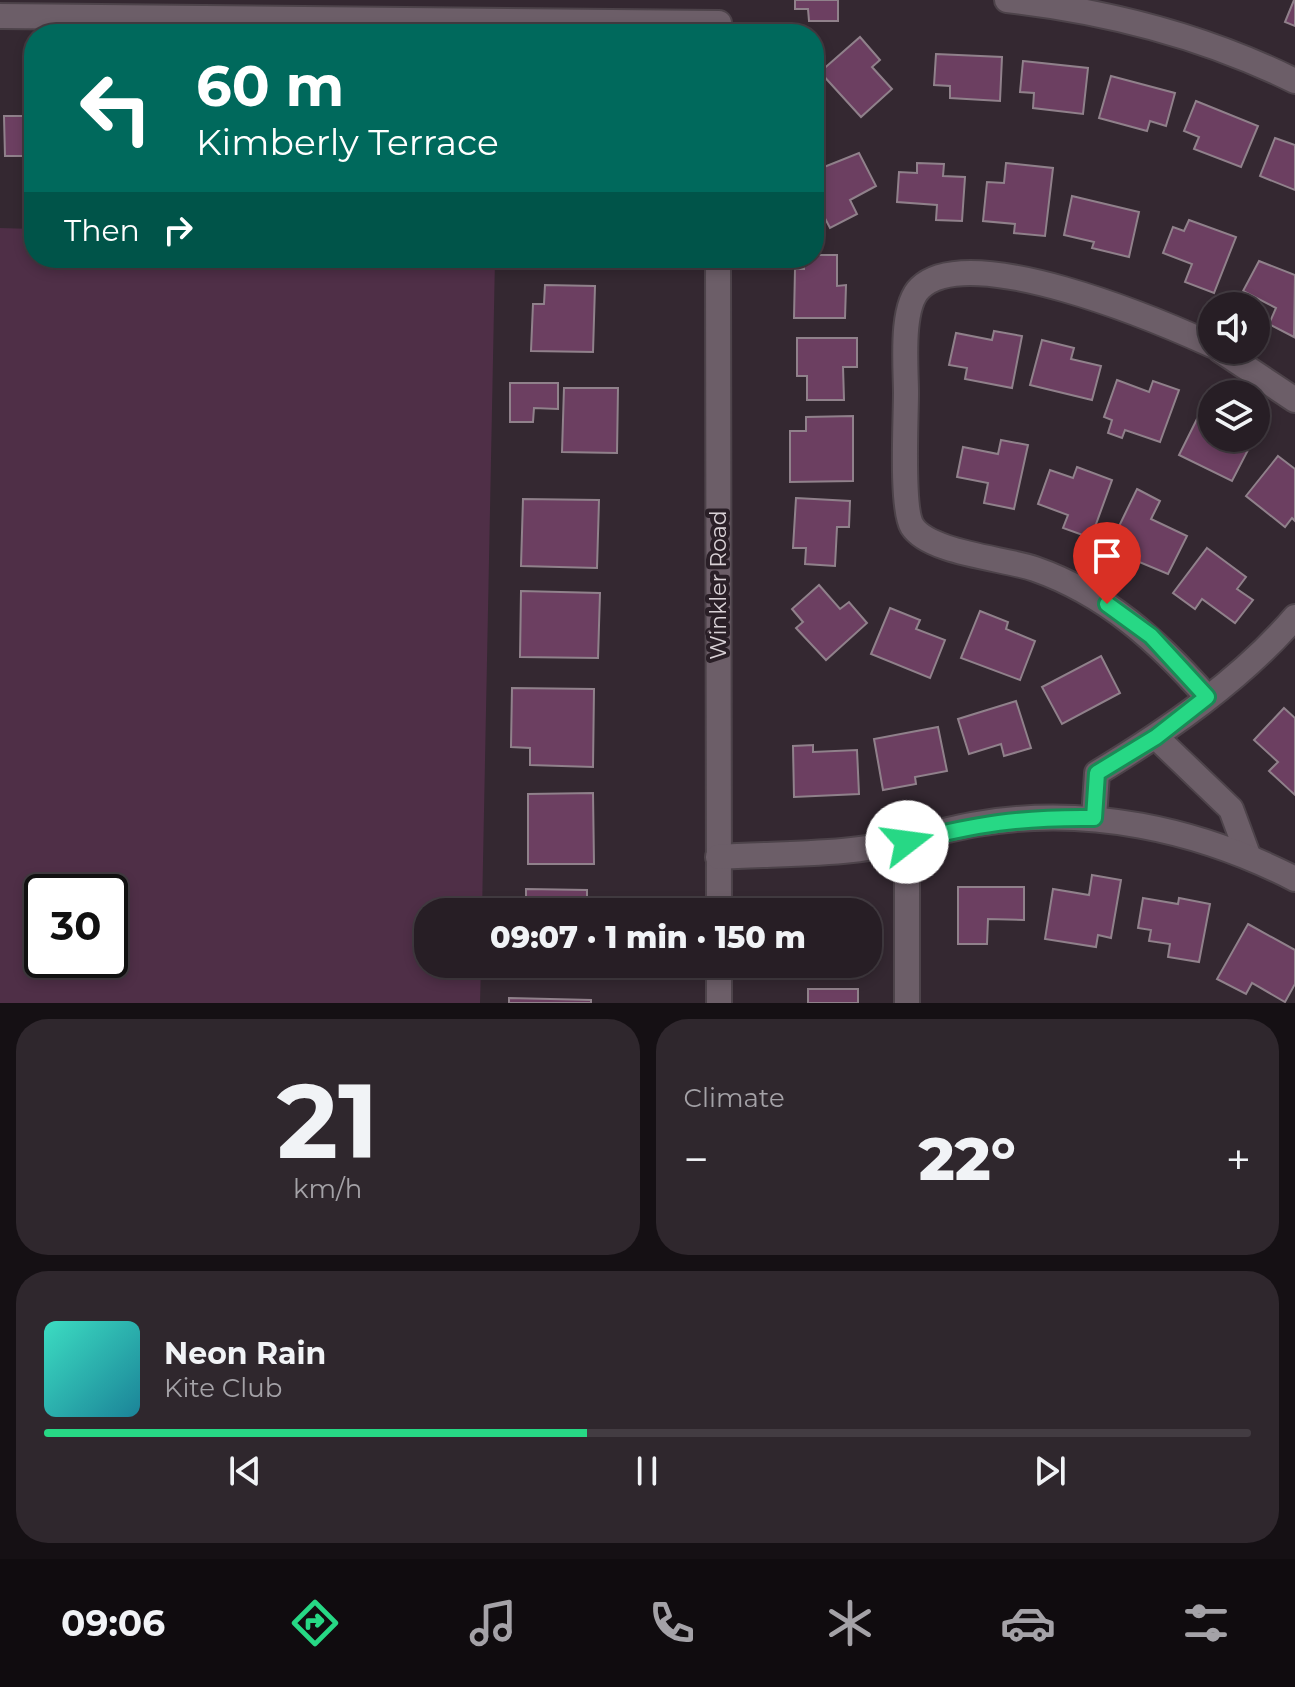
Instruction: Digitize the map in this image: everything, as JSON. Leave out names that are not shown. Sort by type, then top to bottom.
[{"type":"street","points":[[1007,0],[1129,22],[1180,36],[1295,81]]},
{"type":"street","points":[[0,16],[157,9],[719,19]]},
{"type":"street","name":"Winkler Road","points":[[718,268],[719,898]]},
{"type":"street","points":[[1198,339],[1100,299],[1041,284],[964,272],[938,275],[918,289],[909,312],[906,341],[907,498],[911,525],[931,544],[1031,568],[1082,589],[1151,636],[1207,697]]},
{"type":"street","points":[[1241,364],[1295,400]]},
{"type":"street","points":[[1094,818],[1097,773],[1156,737],[1207,697],[1264,651],[1295,617]]},
{"type":"street","points":[[1156,737],[1231,809],[1248,855]]},
{"type":"street","points":[[718,857],[851,850],[907,842],[976,824],[1038,817],[1094,818],[1198,838],[1248,855],[1295,879]]},
{"type":"street","points":[[907,842],[907,1003]]},
{"type":"street","points":[[719,978],[719,1003]]},
{"type":"shaded area","points":[[0,228],[24,229],[24,268],[495,268],[482,898],[414,898],[414,978],[481,978],[480,1003],[0,1003]]},
{"type":"building","points":[[795,0],[838,0],[838,21],[809,21],[808,9],[795,9]]},
{"type":"building","points":[[1295,0],[1295,26],[1285,22]]},
{"type":"building","points":[[860,37],[880,60],[872,67],[892,89],[861,117],[824,76],[824,68]]},
{"type":"building","points":[[936,54],[1002,57],[1000,101],[950,98],[950,86],[934,85]]},
{"type":"building","points":[[1023,61],[1088,68],[1083,114],[1033,108],[1034,93],[1020,92]]},
{"type":"building","points":[[1111,76],[1175,93],[1166,126],[1150,121],[1147,131],[1099,118]]},
{"type":"building","points":[[1196,101],[1258,126],[1241,167],[1194,149],[1199,137],[1184,131]]},
{"type":"building","points":[[4,116],[24,116],[24,156],[5,156]]},
{"type":"building","points":[[1275,138],[1295,145],[1295,190],[1260,176]]},
{"type":"building","points":[[859,153],[876,186],[850,200],[857,214],[830,228],[824,216],[824,167]]},
{"type":"building","points":[[917,163],[944,164],[943,176],[965,177],[962,221],[936,220],[937,205],[897,202],[899,172],[917,173]]},
{"type":"building","points":[[1006,163],[1053,168],[1045,236],[1014,233],[1015,224],[983,221],[987,182],[1004,183]]},
{"type":"building","points":[[1072,196],[1139,212],[1129,257],[1092,248],[1094,242],[1064,235]]},
{"type":"building","points":[[1189,220],[1236,237],[1214,292],[1185,282],[1192,264],[1163,253],[1173,227],[1184,231]]},
{"type":"building","points":[[824,255],[837,255],[837,286],[846,285],[845,318],[794,318],[795,269],[824,268]]},
{"type":"building","points":[[1259,261],[1295,275],[1294,337],[1270,325],[1276,308],[1270,305],[1270,292],[1243,291]]},
{"type":"building","points":[[545,285],[595,286],[593,352],[531,351],[533,304],[544,304]]},
{"type":"building","points":[[994,331],[1022,336],[1012,388],[965,379],[967,368],[949,365],[956,333],[992,340]]},
{"type":"building","points":[[797,338],[857,338],[857,367],[843,367],[844,400],[807,400],[807,376],[797,376]]},
{"type":"building","points":[[1042,340],[1074,348],[1071,359],[1101,366],[1092,400],[1030,385]]},
{"type":"building","points":[[1117,380],[1149,392],[1153,381],[1179,390],[1160,442],[1125,430],[1122,438],[1108,433],[1112,420],[1104,417]]},
{"type":"building","points":[[510,383],[558,383],[558,409],[534,408],[533,422],[510,422]]},
{"type":"building","points":[[564,388],[618,388],[617,453],[562,452]]},
{"type":"building","points":[[853,416],[853,481],[790,482],[790,431],[806,431],[806,417]]},
{"type":"building","points":[[1198,417],[1198,452],[1247,452],[1232,481],[1179,455]]},
{"type":"building","points":[[1001,440],[1028,445],[1014,509],[984,503],[988,483],[957,477],[963,447],[998,454]]},
{"type":"building","points":[[1278,456],[1295,469],[1295,521],[1292,518],[1285,527],[1246,496]]},
{"type":"building","points":[[1077,467],[1112,480],[1091,538],[1063,528],[1068,515],[1038,504],[1050,470],[1073,478]]},
{"type":"building","points":[[1137,489],[1160,501],[1151,519],[1187,536],[1168,574],[1108,549]]},
{"type":"building","points":[[796,498],[850,501],[849,527],[837,527],[835,566],[805,564],[806,548],[793,548]]},
{"type":"building","points":[[523,499],[599,500],[597,568],[521,566]]},
{"type":"building","points":[[1207,548],[1246,577],[1237,589],[1253,600],[1235,623],[1202,599],[1195,609],[1173,593]]},
{"type":"building","points":[[819,585],[840,609],[849,602],[867,623],[826,660],[796,628],[803,622],[792,609]]},
{"type":"building","points":[[521,591],[600,593],[598,658],[520,657]]},
{"type":"building","points":[[890,608],[920,620],[916,629],[945,640],[930,678],[871,654]]},
{"type":"building","points":[[980,611],[1008,622],[1006,629],[1035,641],[1020,680],[961,658]]},
{"type":"building","points":[[1101,656],[1120,693],[1062,724],[1042,687]]},
{"type":"building","points":[[512,688],[594,689],[593,767],[530,765],[530,748],[511,747]]},
{"type":"building","points":[[1016,701],[1031,748],[1004,756],[1001,744],[969,754],[958,719]]},
{"type":"building","points":[[1284,708],[1295,718],[1295,795],[1269,771],[1278,762],[1254,740]]},
{"type":"building","points":[[938,727],[947,771],[915,777],[916,784],[883,790],[874,739]]},
{"type":"building","points":[[813,745],[813,752],[857,750],[859,794],[794,797],[793,746]]},
{"type":"building","points":[[593,793],[594,864],[528,864],[528,794]]},
{"type":"building","points":[[1092,875],[1121,880],[1111,938],[1098,935],[1096,947],[1045,939],[1053,889],[1089,895]]},
{"type":"building","points":[[958,887],[1024,887],[1024,920],[988,919],[987,944],[958,944]]},
{"type":"building","points":[[526,889],[587,890],[587,898],[526,898]]},
{"type":"building","points":[[1143,898],[1178,904],[1179,898],[1210,904],[1199,962],[1168,957],[1170,944],[1149,941],[1151,930],[1138,928]]},
{"type":"building","points":[[1248,924],[1295,950],[1295,984],[1285,1002],[1252,983],[1246,994],[1217,979]]},
{"type":"building","points":[[808,989],[858,989],[858,1003],[808,1003]]},
{"type":"building","points":[[509,998],[591,1000],[591,1003],[509,1003]]},
{"type":"route","points":[[907,842],[976,824],[1038,817],[1094,818],[1097,773],[1156,737],[1207,697],[1151,636],[1107,604]]}]
